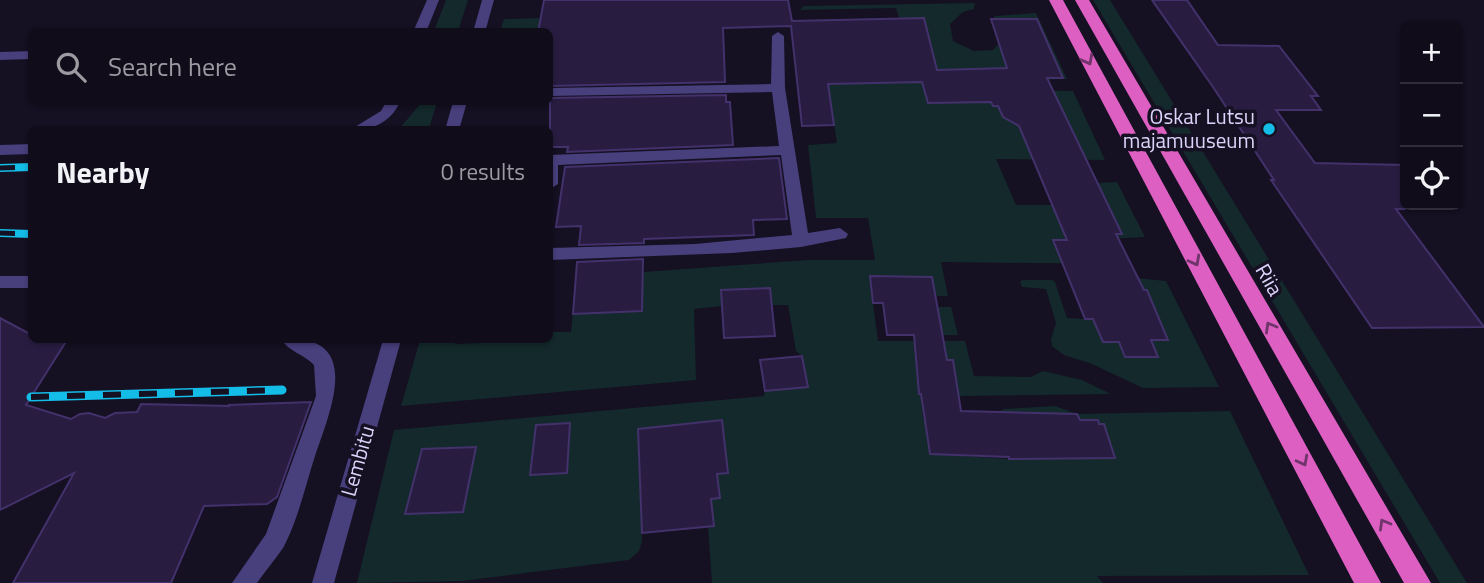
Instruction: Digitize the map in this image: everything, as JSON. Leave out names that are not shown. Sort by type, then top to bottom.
[{"type":"highway","points":[[1056,0],[1368,583]]},
{"type":"highway","name":"Riia","points":[[1082,0],[1418,583]]},
{"type":"street","points":[[421,28],[433,0]]},
{"type":"street","points":[[480,28],[488,0]]},
{"type":"street","points":[[778,36],[778,88],[801,241]]},
{"type":"street","points":[[0,56],[28,55]]},
{"type":"street","points":[[553,92],[778,88]]},
{"type":"street","points":[[364,126],[387,114],[392,105]]},
{"type":"street","points":[[453,126],[459,105]]},
{"type":"street","points":[[0,150],[28,149]]},
{"type":"street","points":[[553,160],[788,150]]},
{"type":"street","points":[[553,254],[666,251],[801,241],[840,234]]},
{"type":"street","points":[[0,282],[28,282]]},
{"type":"street","points":[[243,583],[275,540],[326,396],[326,367],[313,352],[296,343]]},
{"type":"street","name":"Lembitu","points":[[323,583],[391,343]]},
{"type":"green space","points":[[446,0],[468,0],[459,28],[435,28]]},
{"type":"green space","points":[[1093,0],[1110,0],[1467,583],[1440,583]]},
{"type":"green space","points":[[975,3],[974,9],[963,12],[950,24],[953,41],[974,51],[993,50],[1000,42],[992,19],[995,16],[1036,13],[1067,79],[922,82],[928,103],[990,102],[1005,90],[1073,91],[1105,160],[996,159],[1016,205],[1053,205],[1066,235],[1121,234],[1097,183],[1117,182],[1145,237],[1105,239],[1115,264],[941,262],[948,296],[936,296],[938,307],[951,307],[958,335],[887,335],[883,303],[873,303],[878,341],[965,341],[974,376],[1031,377],[1043,371],[1082,380],[1111,394],[959,396],[953,360],[917,360],[923,419],[933,420],[930,454],[1009,459],[998,412],[1004,409],[1055,406],[1077,414],[1230,411],[1309,575],[1097,576],[1103,583],[712,583],[708,526],[714,525],[711,499],[720,498],[717,474],[728,472],[722,420],[638,429],[642,541],[639,551],[629,560],[462,581],[357,583],[394,430],[764,396],[765,391],[808,387],[802,356],[796,351],[788,305],[771,305],[770,288],[722,290],[722,306],[694,309],[696,380],[401,406],[419,343],[553,343],[553,332],[571,332],[575,290],[602,275],[808,260],[875,260],[868,218],[816,218],[808,145],[837,143],[828,84],[920,81],[896,8],[800,10],[803,6]]},
{"type":"green space","points":[[541,18],[538,28],[501,28],[504,19]]},
{"type":"green space","points":[[419,105],[436,105],[430,126],[402,126]]},
{"type":"green space","points":[[1137,278],[1166,281],[1219,387],[1143,388],[1092,364],[1064,355],[1052,346],[1051,339],[1056,323],[1046,289],[1022,287],[1020,282],[1052,280],[1067,318],[1084,319],[1078,303],[1088,303]]},
{"type":"building","points":[[544,0],[788,0],[792,21],[924,18],[937,70],[1007,68],[991,19],[1037,19],[1063,78],[1047,78],[1122,234],[1116,234],[1144,290],[1147,290],[1168,340],[1151,340],[1158,357],[1125,357],[1119,342],[1103,342],[1093,319],[1085,319],[1053,240],[1067,240],[1019,126],[1003,117],[998,106],[993,106],[991,102],[928,103],[922,82],[828,84],[834,125],[802,126],[791,26],[723,28],[725,82],[553,86],[553,28],[539,28]]},
{"type":"building","points":[[1152,0],[1187,0],[1218,45],[1279,46],[1318,96],[1311,96],[1321,110],[1276,110],[1315,163],[1400,165],[1400,209],[1396,209],[1484,327],[1372,328],[1271,180],[1274,180]]},
{"type":"building","points":[[726,95],[726,102],[730,102],[733,145],[567,152],[568,147],[553,147],[550,105],[553,105],[553,98]]},
{"type":"building","points":[[779,158],[787,219],[753,220],[754,235],[644,239],[644,243],[579,245],[581,226],[556,227],[565,167]]},
{"type":"building","points":[[643,259],[642,311],[573,314],[577,262]]},
{"type":"building","points":[[870,276],[932,277],[947,360],[953,360],[961,411],[1077,414],[1080,420],[1098,420],[1099,424],[1104,424],[1115,458],[1009,459],[930,454],[919,394],[914,335],[887,335],[883,303],[873,303]]},
{"type":"building","points":[[770,288],[775,336],[724,338],[721,290]]},
{"type":"building","points":[[0,318],[28,333],[28,343],[65,343],[26,405],[71,419],[89,413],[105,418],[115,413],[137,412],[141,404],[230,406],[228,405],[311,402],[277,497],[267,504],[204,506],[171,583],[13,583],[74,473],[0,510]]},
{"type":"building","points":[[802,356],[808,387],[765,391],[760,360]]},
{"type":"building","points":[[722,420],[728,473],[717,474],[720,498],[711,499],[714,526],[642,533],[638,429]]},
{"type":"building","points":[[570,423],[567,473],[530,475],[536,425]]},
{"type":"building","points":[[476,447],[463,512],[405,514],[422,449]]},
{"type":"railway","points":[[0,168],[28,167]]},
{"type":"railway","points":[[0,233],[28,234]]},
{"type":"railway","points":[[31,397],[282,390]]},
{"type":"place","name":"Oskar Lutsu majamuuseum","points":[[1269,129]]}]
